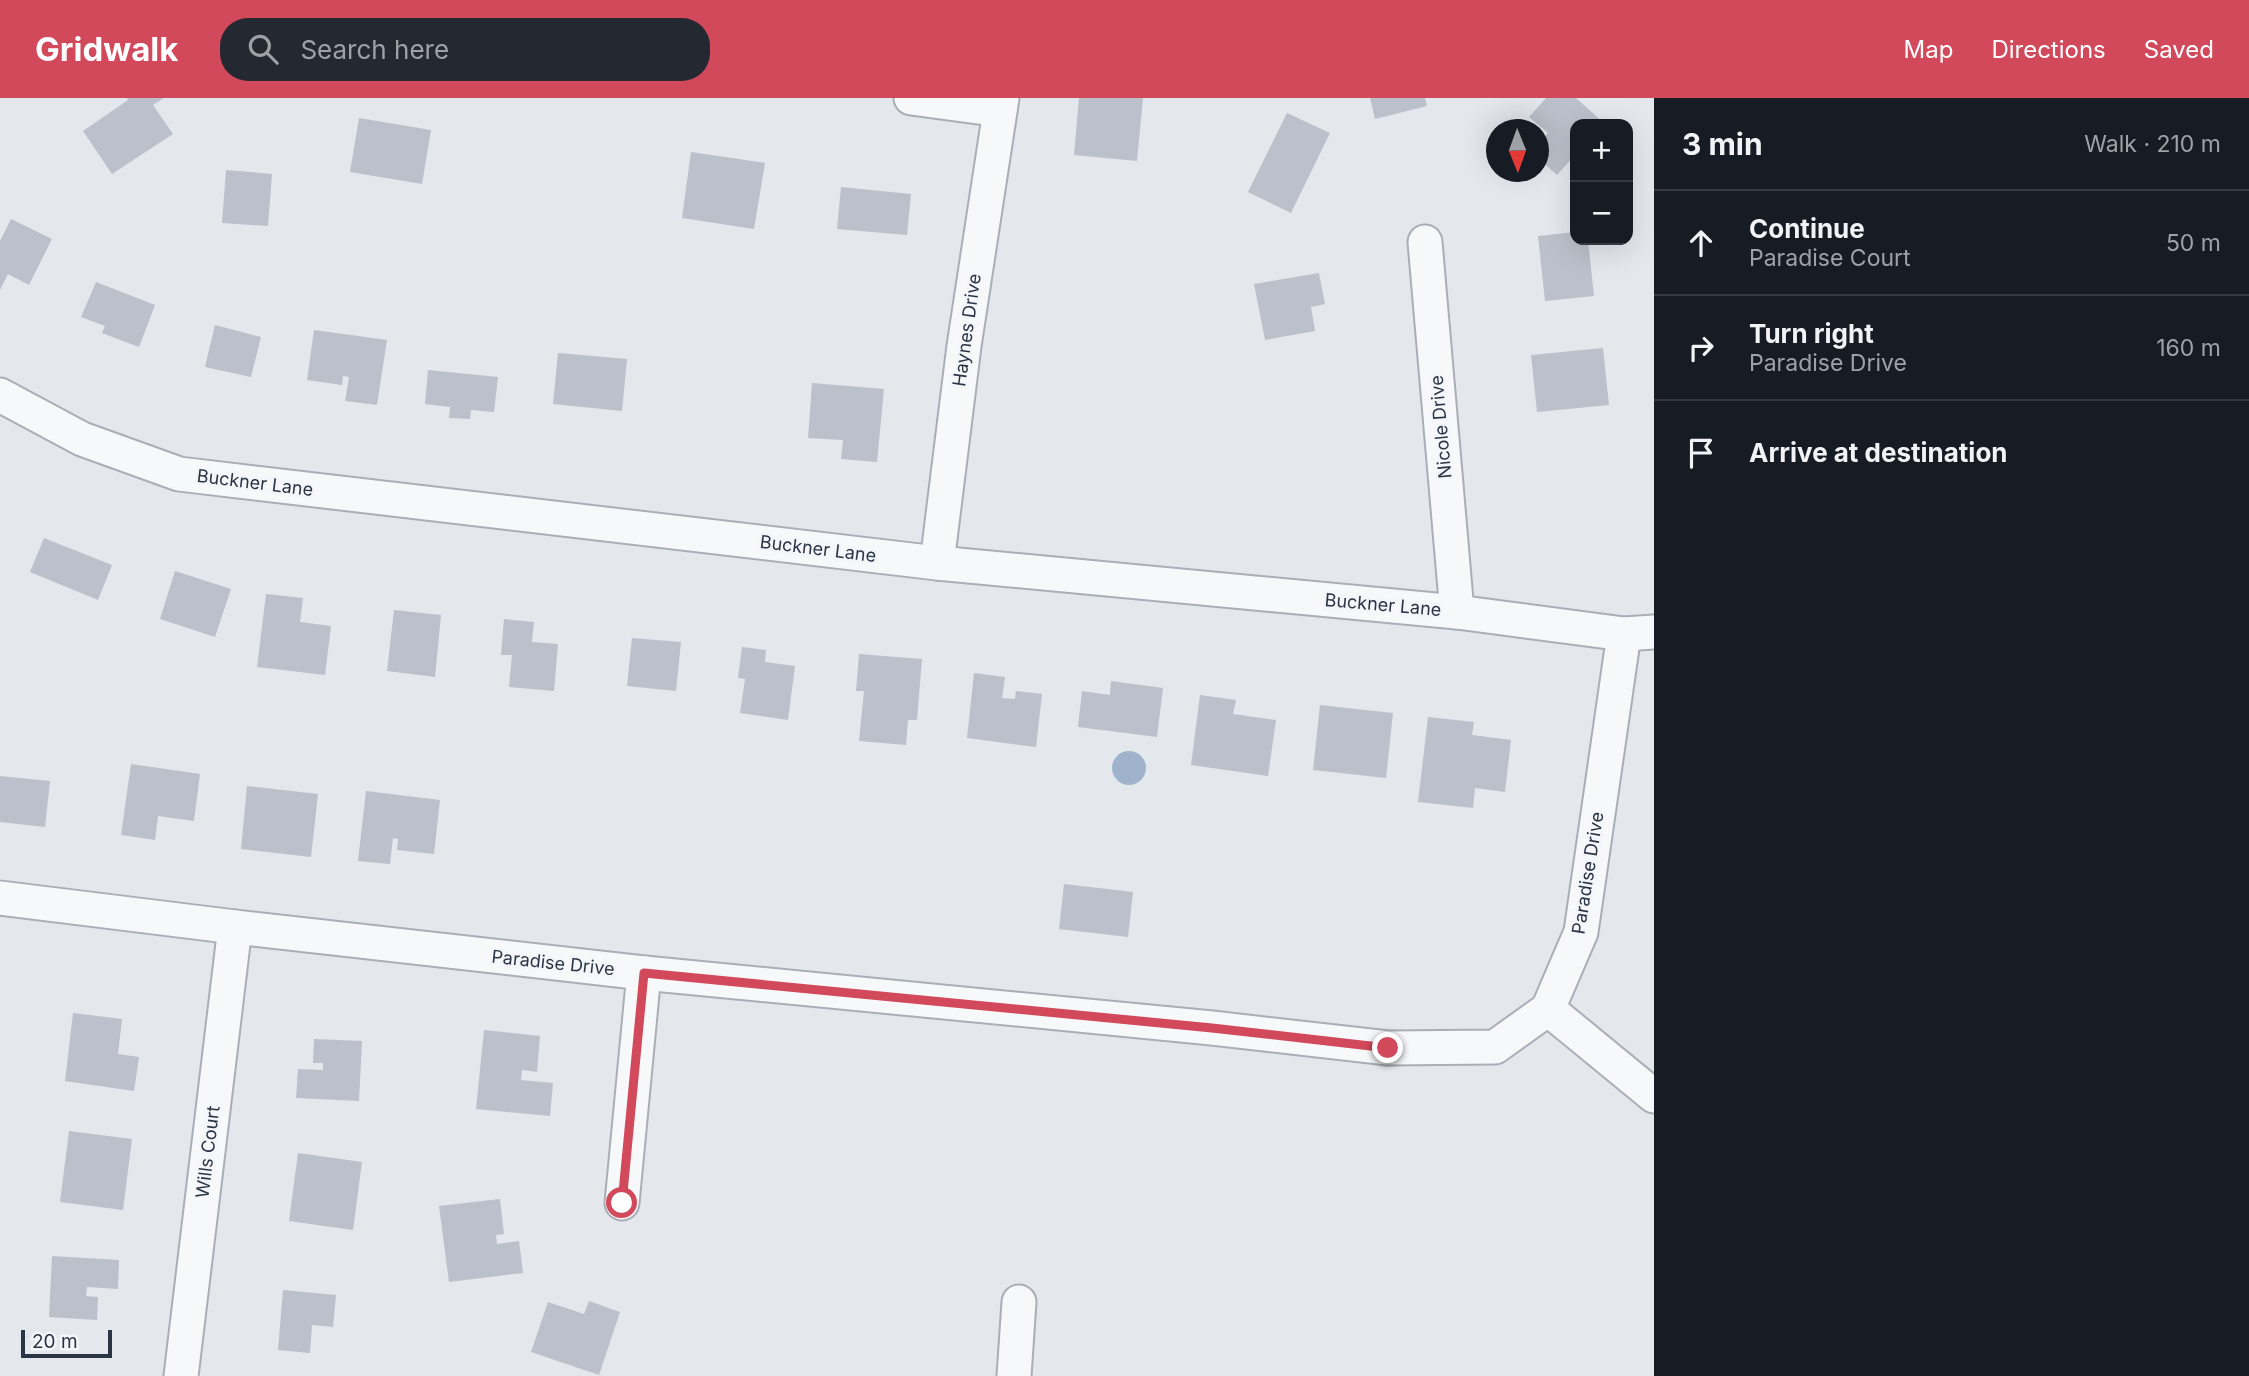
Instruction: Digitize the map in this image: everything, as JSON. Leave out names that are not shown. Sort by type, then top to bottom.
[{"type":"street","points":[[911,98],[1001,104]]},
{"type":"street","name":"Haynes Drive","points":[[937,563],[964,346],[1001,104]]},
{"type":"street","name":"Nicole Drive","points":[[1425,242],[1457,612]]},
{"type":"street","name":"Buckner Lane","points":[[0,394],[82,439],[179,474],[937,563],[1457,612],[1639,633]]},
{"type":"street","name":"Paradise Drive","points":[[0,898],[644,973],[1212,1028],[1388,1048],[1496,1046],[1548,1009],[1581,932],[1639,633]]},
{"type":"street","name":"Wills Court","points":[[180,1376],[234,927]]},
{"type":"street","points":[[622,1203],[644,973]]},
{"type":"street","points":[[1548,1009],[1654,1096]]},
{"type":"street","points":[[1014,1376],[1019,1302]]},
{"type":"water","points":[[1129,751],[1141,756],[1146,768],[1141,780],[1129,785],[1117,780],[1112,768],[1117,756]]},
{"type":"building","points":[[127,98],[164,98],[153,105],[173,134],[112,174],[83,131],[128,100]]},
{"type":"building","points":[[1079,98],[1143,98],[1137,161],[1074,155]]},
{"type":"building","points":[[1370,98],[1425,98],[1427,106],[1375,119]]},
{"type":"building","points":[[1546,98],[1576,98],[1600,119],[1570,119],[1570,161],[1557,175],[1549,168],[1549,119],[1529,117]]},
{"type":"building","points":[[1287,113],[1330,133],[1291,213],[1248,192]]},
{"type":"building","points":[[359,118],[431,130],[422,184],[350,172]]},
{"type":"building","points":[[691,152],[765,163],[754,229],[682,218]]},
{"type":"building","points":[[226,170],[272,174],[268,226],[222,223]]},
{"type":"building","points":[[841,187],[911,194],[907,235],[837,229]]},
{"type":"building","points":[[11,219],[52,239],[29,285],[8,274],[0,290],[0,241]]},
{"type":"building","points":[[1570,233],[1570,245],[1589,245],[1594,296],[1545,301],[1538,236]]},
{"type":"building","points":[[1319,273],[1325,304],[1311,307],[1315,331],[1265,340],[1254,284]]},
{"type":"building","points":[[96,282],[155,305],[139,347],[102,333],[105,326],[81,317]]},
{"type":"building","points":[[215,325],[261,337],[251,377],[205,367]]},
{"type":"building","points":[[314,330],[387,340],[377,405],[345,401],[349,377],[343,376],[342,385],[307,380]]},
{"type":"building","points":[[1603,348],[1609,405],[1537,412],[1531,355]]},
{"type":"building","points":[[558,353],[627,359],[622,411],[553,404]]},
{"type":"building","points":[[428,370],[498,377],[494,412],[471,410],[470,419],[449,418],[450,407],[425,404]]},
{"type":"building","points":[[812,383],[884,389],[877,462],[841,459],[843,440],[808,438]]},
{"type":"building","points":[[44,538],[112,565],[98,600],[30,572]]},
{"type":"building","points":[[175,571],[231,589],[215,637],[160,619]]},
{"type":"building","points":[[266,594],[303,598],[300,622],[331,626],[325,675],[257,667]]},
{"type":"building","points":[[394,610],[441,615],[435,677],[387,671]]},
{"type":"building","points":[[504,619],[534,622],[532,642],[558,644],[554,691],[509,687],[512,655],[501,655]]},
{"type":"building","points":[[632,638],[681,642],[676,691],[627,686]]},
{"type":"building","points":[[742,647],[766,650],[765,662],[795,666],[788,720],[740,713],[745,679],[738,678]]},
{"type":"building","points":[[859,654],[922,659],[917,720],[908,720],[906,745],[859,741],[864,691],[856,691]]},
{"type":"building","points":[[974,673],[1005,677],[1002,698],[1015,699],[1016,691],[1042,694],[1036,747],[967,738]]},
{"type":"building","points":[[1111,681],[1163,688],[1157,737],[1078,727],[1082,691],[1110,695]]},
{"type":"building","points":[[1200,695],[1236,700],[1233,714],[1276,720],[1268,776],[1191,765]]},
{"type":"building","points":[[1320,705],[1393,713],[1386,778],[1313,770]]},
{"type":"building","points":[[1428,717],[1474,722],[1472,735],[1511,740],[1505,792],[1475,788],[1473,808],[1418,802]]},
{"type":"building","points":[[131,764],[200,774],[194,821],[158,816],[155,840],[121,835]]},
{"type":"building","points":[[0,776],[50,781],[45,827],[0,822]]},
{"type":"building","points":[[247,786],[318,794],[311,857],[241,849]]},
{"type":"building","points":[[366,791],[440,800],[434,854],[397,850],[398,839],[393,838],[390,864],[358,861]]},
{"type":"building","points":[[1064,884],[1133,892],[1128,937],[1059,929]]},
{"type":"building","points":[[73,1013],[122,1019],[118,1054],[139,1057],[134,1091],[65,1081]]},
{"type":"building","points":[[484,1030],[540,1036],[537,1072],[522,1070],[521,1080],[553,1083],[550,1116],[476,1109]]},
{"type":"building","points":[[314,1039],[362,1041],[359,1101],[296,1098],[298,1069],[323,1070],[323,1063],[313,1063]]},
{"type":"building","points":[[69,1131],[132,1139],[123,1210],[60,1202]]},
{"type":"building","points":[[298,1153],[362,1162],[353,1230],[289,1221]]},
{"type":"building","points":[[500,1199],[504,1234],[496,1235],[497,1244],[519,1241],[523,1273],[449,1282],[439,1206]]},
{"type":"building","points":[[52,1256],[119,1260],[118,1289],[87,1287],[86,1296],[98,1297],[97,1320],[49,1317]]},
{"type":"building","points":[[283,1290],[336,1295],[333,1327],[312,1325],[310,1353],[278,1350]]},
{"type":"building","points":[[589,1301],[620,1312],[599,1375],[531,1352],[548,1302],[584,1314]]},
{"type":"route","points":[[622,1203],[644,973],[1212,1028],[1388,1048]]}]
